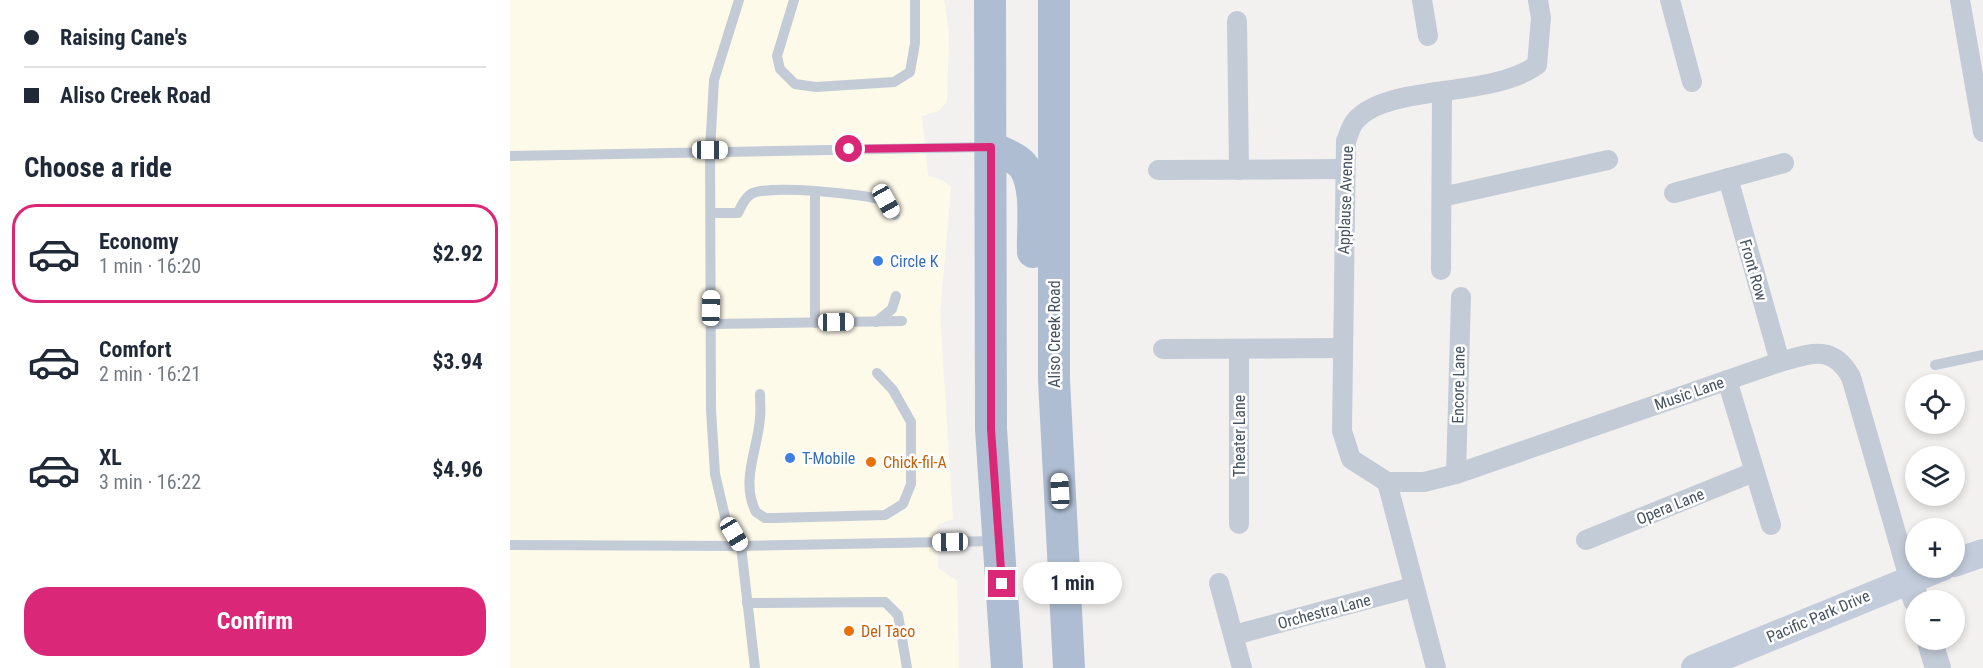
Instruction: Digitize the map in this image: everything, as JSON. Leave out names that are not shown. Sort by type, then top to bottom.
[{"type":"main road","points":[[990,0],[991,429],[1007,668]]},
{"type":"main road","name":"Aliso Creek Road","points":[[1054,0],[1054,380],[1069,668]]},
{"type":"main road","points":[[991,147],[1015,159],[1024,168],[1031,186],[1036,371],[1054,380]]},
{"type":"main road","points":[[1965,559],[1983,553]]},
{"type":"main road","name":"Pacific Park Drive","points":[[1695,668],[1913,589],[1928,578]]},
{"type":"street","points":[[1422,0],[1428,36]]},
{"type":"street","name":"Applause Avenue","points":[[1387,482],[1351,459],[1342,431],[1346,141],[1355,120],[1376,105],[1502,83],[1537,65],[1541,18],[1538,0]]},
{"type":"street","points":[[1670,0],[1692,82]]},
{"type":"street","points":[[1960,0],[1978,87],[1983,132]]},
{"type":"street","points":[[1237,21],[1239,170]]},
{"type":"street","points":[[1441,270],[1442,92]]},
{"type":"street","points":[[1442,197],[1608,160]]},
{"type":"street","points":[[1674,193],[1784,163]]},
{"type":"street","points":[[1158,171],[1344,169]]},
{"type":"street","name":"Front Row","points":[[1728,178],[1780,362]]},
{"type":"street","name":"Encore Lane","points":[[1456,474],[1461,297]]},
{"type":"street","points":[[1163,349],[1343,348]]},
{"type":"street","name":"Theater Lane","points":[[1239,349],[1239,524]]},
{"type":"street","name":"Music Lane","points":[[1387,482],[1424,482],[1456,474],[1780,362],[1816,352],[1832,356],[1844,364],[1851,377],[1913,589]]},
{"type":"street","points":[[1727,380],[1771,525]]},
{"type":"street","name":"Opera Lane","points":[[1586,540],[1754,472]]},
{"type":"street","points":[[1387,482],[1436,668]]},
{"type":"street","points":[[1219,583],[1242,668]]},
{"type":"street","name":"Orchestra Lane","points":[[1234,635],[1413,586]]},
{"type":"street","points":[[1932,650],[1938,668]]},
{"type":"lane","points":[[739,0],[714,80],[710,150],[711,410],[715,474],[726,521],[741,546],[755,668]]},
{"type":"lane","points":[[794,0],[777,56],[780,69],[795,84],[816,87],[894,82],[910,72],[915,43],[915,0]]},
{"type":"lane","points":[[510,156],[710,150],[991,147]]},
{"type":"lane","points":[[711,213],[738,213],[750,194],[758,191],[871,195],[886,201],[895,215]]},
{"type":"lane","points":[[815,192],[815,323]]},
{"type":"lane","points":[[876,322],[892,309],[896,296]]},
{"type":"lane","points":[[711,324],[902,321]]},
{"type":"lane","points":[[1935,365],[1983,355]]},
{"type":"lane","points":[[760,393],[760,418],[750,468],[749,492],[756,512],[765,518],[885,515],[903,504],[911,484],[911,422],[893,390],[877,373]]},
{"type":"lane","points":[[510,545],[741,546],[999,541]]},
{"type":"lane","points":[[747,603],[885,602],[898,615],[908,668]]},
{"type":"shaded area","points":[[510,0],[944,0],[949,32],[947,102],[938,111],[922,116],[928,176],[942,180],[951,187],[940,314],[953,519],[937,525],[938,568],[957,581],[959,668],[510,668]]},
{"type":"place","name":"Circle K","points":[[878,261]]},
{"type":"place","name":"T-Mobile","points":[[790,458]]},
{"type":"place","name":"Chick-fil-A","points":[[871,462]]},
{"type":"place","name":"Del Taco","points":[[849,631]]},
{"type":"route","points":[[849,149],[991,147],[991,429],[1002,584]]}]
